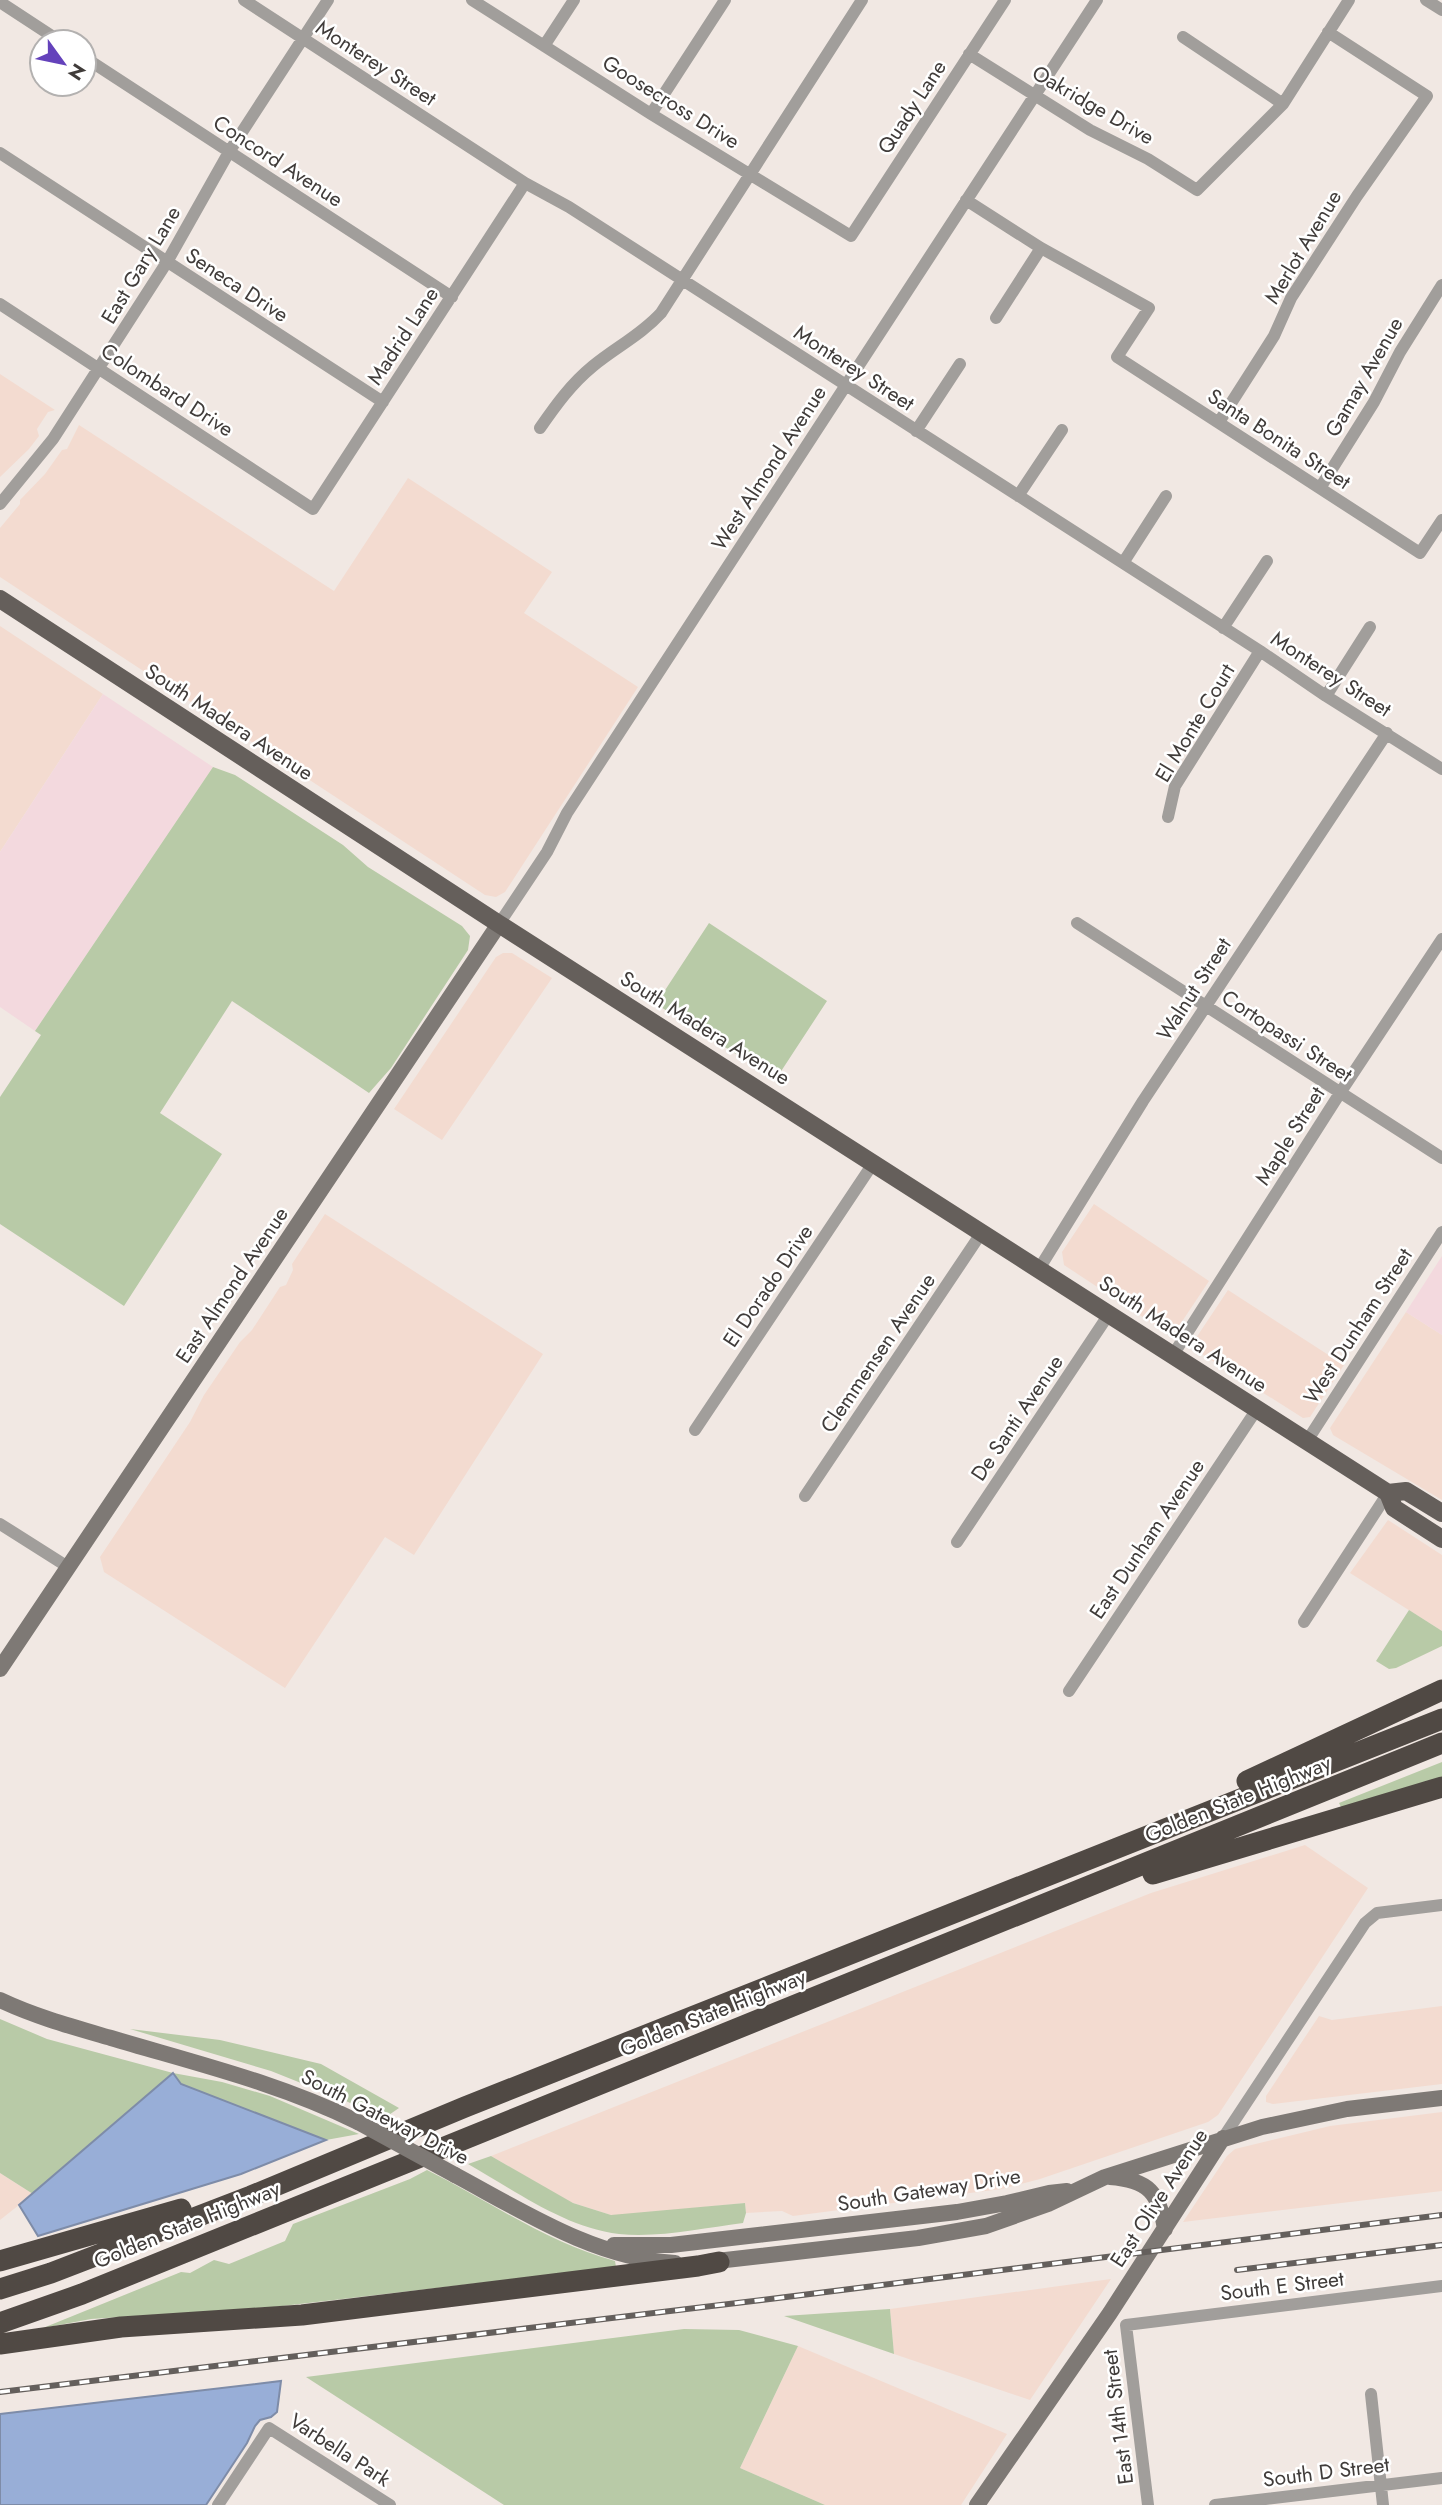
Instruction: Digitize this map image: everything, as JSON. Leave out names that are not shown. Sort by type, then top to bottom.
[{"type":"highway","points":[[1013,1888],[1442,1690]]},
{"type":"highway","name":"Golden State Highway","points":[[0,2288],[51,2273],[251,2196],[465,2107],[1442,1719]]},
{"type":"highway","name":"Golden State Highway","points":[[0,2323],[82,2294],[1442,1743]]},
{"type":"highway","points":[[1020,1914],[1442,1787]]},
{"type":"highway","points":[[0,2261],[212,2200],[251,2196]]},
{"type":"highway","points":[[0,2344],[121,2327],[302,2315],[719,2262]]},
{"type":"main road","name":"South Madera Avenue","points":[[0,599],[499,924],[1388,1493],[1394,1508],[1442,1539]]},
{"type":"main road","name":"East Almond Avenue","points":[[0,1669],[499,924]]},
{"type":"main road","name":"South Madera Avenue","points":[[1388,1493],[1406,1491],[1442,1513]]},
{"type":"main road","name":"South Gateway Drive","points":[[0,2000],[41,2017],[268,2084],[358,2122],[543,2221],[584,2240],[615,2253],[674,2263],[719,2262],[771,2256],[918,2238],[975,2228],[1019,2216],[1105,2177],[1223,2138],[1306,2116],[1442,2098]]},
{"type":"main road","name":"East Olive Avenue","points":[[977,2505],[1110,2313],[1223,2138]]},
{"type":"main road","points":[[1105,2177],[1132,2180],[1154,2194],[1162,2207],[1165,2229]]},
{"type":"main road","name":"South Gateway Drive","points":[[584,2240],[617,2245],[655,2246],[957,2212],[1049,2193],[1072,2191]]},
{"type":"main road","points":[[768,2233],[771,2256]]},
{"type":"street","name":"Monterey Street","points":[[244,0],[524,183],[569,207],[1442,769]]},
{"type":"street","name":"East Gary Lane","points":[[0,504],[53,439],[99,369],[167,262],[229,152],[328,0]]},
{"type":"street","name":"Goosecross Drive","points":[[472,0],[651,114],[851,236]]},
{"type":"street","points":[[544,46],[574,0]]},
{"type":"street","points":[[651,114],[725,0]]},
{"type":"street","points":[[540,428],[575,383],[596,364],[649,327],[661,313],[862,0]]},
{"type":"street","name":"Quady Lane","points":[[851,236],[1005,0]]},
{"type":"street","name":"West Almond Avenue","points":[[499,924],[547,852],[567,813],[1097,0]]},
{"type":"street","points":[[1183,37],[1283,104],[1349,0]]},
{"type":"street","points":[[1426,0],[1442,10]]},
{"type":"street","points":[[0,2],[40,28]]},
{"type":"street","name":"Merlot Avenue","points":[[1219,422],[1274,336],[1291,298],[1357,196],[1427,96],[1328,32]]},
{"type":"street","name":"Oakridge Drive","points":[[969,54],[1090,130],[1148,159],[1197,190],[1283,104]]},
{"type":"street","name":"Concord Avenue","points":[[98,66],[452,297]]},
{"type":"street","name":"Seneca Drive","points":[[0,153],[383,402]]},
{"type":"street","name":"Madrid Lane","points":[[313,509],[524,183]]},
{"type":"street","points":[[966,200],[1041,248],[996,318]]},
{"type":"street","name":"Santa Bonita Street","points":[[1041,248],[1149,307],[1117,357],[1420,553],[1442,520]]},
{"type":"street","name":"Gamay Avenue","points":[[1320,488],[1442,285]]},
{"type":"street","name":"Colombard Drive","points":[[0,304],[313,509]]},
{"type":"street","points":[[916,431],[960,364]]},
{"type":"street","points":[[1018,496],[1062,430]]},
{"type":"street","points":[[1123,563],[1166,496]]},
{"type":"street","points":[[1223,628],[1267,561]]},
{"type":"street","points":[[1326,696],[1370,627]]},
{"type":"street","name":"El Monte Court","points":[[1168,817],[1175,786],[1260,651]]},
{"type":"street","name":"Walnut Street","points":[[1039,1269],[1143,1101],[1387,733]]},
{"type":"street","name":"Cortopassi Street","points":[[1077,923],[1442,1158]]},
{"type":"street","name":"Maple Street","points":[[1173,1355],[1442,939]]},
{"type":"street","name":"El Dorado Drive","points":[[695,1430],[874,1162]]},
{"type":"street","name":"Clemmensen Avenue","points":[[805,1496],[982,1232]]},
{"type":"street","name":"West Dunham Street","points":[[1307,1441],[1442,1233]]},
{"type":"street","name":"De Santi Avenue","points":[[957,1542],[1109,1314]]},
{"type":"street","name":"East Dunham Avenue","points":[[1069,1691],[1257,1409]]},
{"type":"street","points":[[1304,1622],[1388,1493]]},
{"type":"street","points":[[0,1524],[68,1567]]},
{"type":"street","name":"East Olive Avenue","points":[[1223,2138],[1365,1923],[1377,1913],[1442,1905]]},
{"type":"street","name":"South E Street","points":[[1126,2325],[1442,2286]]},
{"type":"street","points":[[1110,2313],[1126,2325]]},
{"type":"street","name":"East 14th Street","points":[[1126,2325],[1148,2505]]},
{"type":"street","points":[[1371,2394],[1383,2505]]},
{"type":"street","name":"Varbella Park","points":[[218,2505],[270,2428],[372,2500],[390,2505]]},
{"type":"street","name":"South D Street","points":[[1215,2505],[1442,2478]]},
{"type":"shaded area","points":[[0,374],[55,410],[48,412],[37,429],[39,436],[29,449],[0,477]]},
{"type":"shaded area","points":[[79,425],[334,591],[408,478],[552,572],[524,613],[638,687],[505,892],[496,897],[485,895],[0,577],[0,528],[62,450],[67,449]]},
{"type":"shaded area","points":[[0,626],[103,694],[0,852]]},
{"type":"shaded area","points":[[103,694],[213,767],[35,1031],[0,1007],[0,852]]},
{"type":"shaded area","points":[[503,953],[512,953],[552,978],[442,1140],[394,1109],[496,957]]},
{"type":"shaded area","points":[[1094,1204],[1209,1281],[1177,1329],[1164,1331],[1064,1265],[1062,1252]]},
{"type":"shaded area","points":[[325,1214],[543,1354],[414,1555],[385,1537],[285,1688],[104,1572],[100,1557],[240,1342],[252,1330],[280,1287],[286,1285],[293,1270],[292,1264]]},
{"type":"shaded area","points":[[1442,1256],[1442,1335],[1406,1312]]},
{"type":"shaded area","points":[[1228,1290],[1344,1365],[1310,1417],[1303,1418],[1194,1349],[1192,1344]]},
{"type":"shaded area","points":[[1406,1312],[1442,1335],[1442,1500],[1333,1435],[1330,1428]]},
{"type":"shaded area","points":[[1388,1520],[1442,1555],[1442,1631],[1350,1573]]},
{"type":"shaded area","points":[[1305,1845],[1368,1888],[1218,2115],[1208,2122],[1040,2179],[1001,2189],[793,2216],[782,2211],[746,2213],[745,2203],[614,2216],[570,2202],[491,2156],[1151,1893]]},
{"type":"shaded area","points":[[1442,2006],[1442,2084],[1273,2104],[1266,2102],[1266,2096],[1319,2016],[1332,2020]]},
{"type":"shaded area","points":[[1442,2112],[1442,2191],[1183,2222],[1227,2156],[1235,2149],[1330,2126]]},
{"type":"shaded area","points":[[0,2173],[33,2194],[0,2220]]},
{"type":"shaded area","points":[[1111,2279],[1030,2400],[894,2354],[890,2309]]},
{"type":"shaded area","points":[[798,2346],[1007,2434],[961,2505],[825,2505],[740,2468]]},
{"type":"green space","points":[[213,767],[235,775],[343,845],[368,867],[462,926],[470,936],[468,950],[391,1068],[369,1093],[232,1001],[160,1113],[222,1154],[124,1306],[0,1224],[0,1097],[41,1035],[35,1031]]},
{"type":"green space","points":[[709,923],[827,1001],[776,1079],[656,1004]]},
{"type":"green space","points":[[1409,1610],[1442,1631],[1442,1646],[1389,1669],[1376,1661]]},
{"type":"green space","points":[[1442,1762],[1442,1782],[1342,1809],[1339,1803]]},
{"type":"green space","points":[[0,2019],[47,2039],[173,2073],[33,2194],[0,2173]]},
{"type":"green space","points":[[130,2029],[220,2040],[321,2064],[399,2108],[383,2119],[271,2071]]},
{"type":"green space","points":[[173,2073],[222,2082],[270,2096],[359,2134],[326,2140],[181,2084]]},
{"type":"green space","points":[[491,2156],[573,2203],[611,2215],[745,2203],[746,2213],[743,2223],[681,2232],[634,2235],[599,2230],[540,2206],[468,2164]]},
{"type":"green space","points":[[427,2170],[566,2244],[615,2261],[616,2267],[274,2307],[91,2319],[43,2328],[181,2272],[190,2273],[214,2260],[229,2264],[285,2241],[293,2224]]},
{"type":"green space","points":[[890,2309],[894,2354],[784,2316]]},
{"type":"green space","points":[[684,2329],[739,2330],[798,2346],[740,2468],[825,2505],[504,2505],[306,2377]]},
{"type":"water","points":[[173,2073],[181,2084],[326,2140],[241,2174],[38,2236],[19,2205]]},
{"type":"water","points":[[281,2381],[277,2412],[260,2420],[255,2426],[247,2443],[206,2505],[0,2505],[0,2414]]},
{"type":"railway","points":[[0,2392],[1442,2215]]},
{"type":"railway","points":[[1237,2270],[1442,2245]]}]
